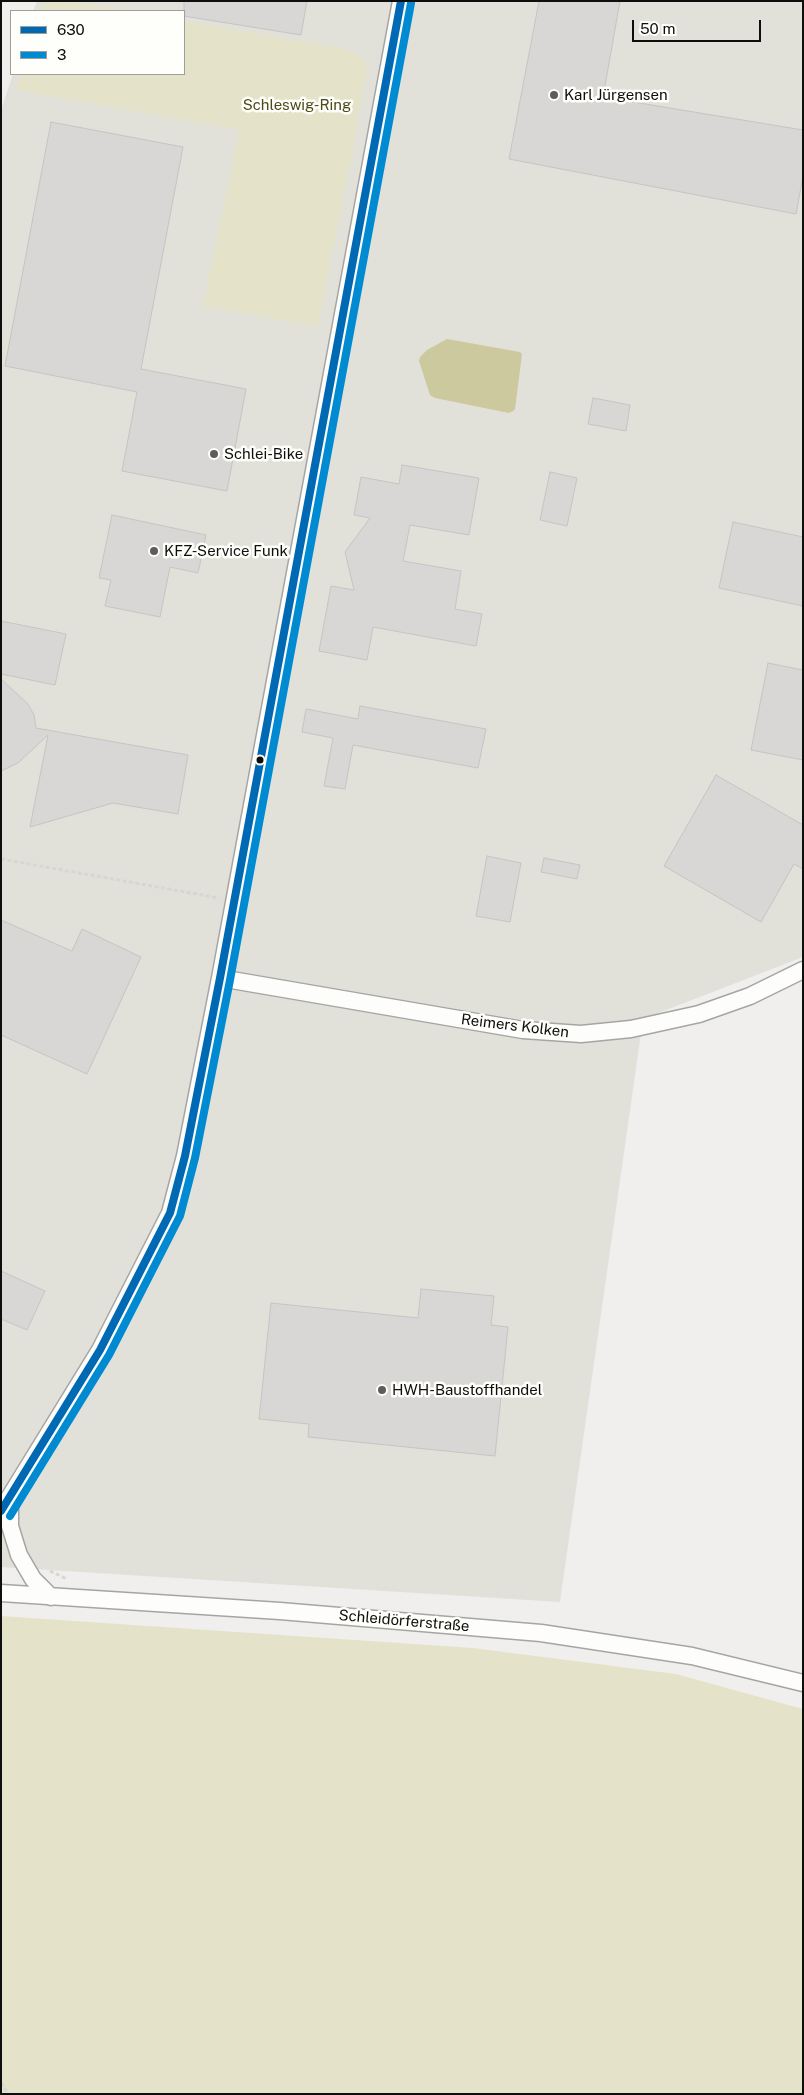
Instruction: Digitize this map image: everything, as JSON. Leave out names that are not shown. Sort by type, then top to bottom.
[{"type":"street","points":[[1,1511],[100,1350],[170,1213],[185,1156],[220,978],[401,1]]},
{"type":"street","name":"Reimers Kolken","points":[[220,978],[523,1030],[581,1034],[631,1030],[699,1014],[750,996],[803,970]]},
{"type":"street","points":[[10,1497],[10,1526],[19,1554],[33,1579],[51,1597]]},
{"type":"street","name":"Schleidörferstraße","points":[[1,1593],[280,1612],[541,1633],[692,1656],[803,1683]]},
{"type":"path","points":[[1,859],[234,901]]},
{"type":"path","points":[[1,2083],[8,2094]]},
{"type":"shaded area","points":[[37,1],[803,1],[803,957],[643,1019],[560,1602],[1,1567],[1,110],[13,75],[185,75],[185,10],[33,10]]},
{"type":"shaded area","points":[[447,339],[520,352],[522,354],[515,409],[513,411],[509,413],[435,398],[430,395],[419,361],[420,357],[427,350]]},
{"type":"green space","points":[[44,1],[71,1],[123,10],[40,10]]},
{"type":"green space","name":"Schleswig-Ring","points":[[185,21],[343,48],[360,56],[368,68],[318,327],[203,306],[239,130],[16,90],[21,75],[185,75]]},
{"type":"green space","points":[[1,1616],[473,1648],[676,1674],[803,1709],[803,2094],[1,2094]]},
{"type":"building","points":[[184,1],[307,1],[301,35],[185,16]]},
{"type":"building","points":[[539,1],[620,1],[603,97],[803,130],[803,176],[796,214],[509,159]]},
{"type":"building","points":[[51,122],[183,147],[141,369],[246,389],[227,491],[122,471],[137,392],[5,366]]},
{"type":"building","points":[[593,398],[630,405],[626,431],[588,424]]},
{"type":"building","points":[[402,465],[479,478],[469,535],[410,525],[403,561],[461,571],[455,609],[482,614],[476,646],[373,627],[367,660],[319,651],[331,586],[354,590],[345,552],[370,518],[354,515],[361,477],[399,484]]},
{"type":"building","points":[[550,472],[577,478],[567,526],[540,520]]},
{"type":"building","name":"KFZ-Service Funk","points":[[112,515],[206,535],[198,573],[170,567],[160,617],[105,606],[111,580],[99,578]]},
{"type":"building","points":[[733,522],[803,537],[803,606],[719,588]]},
{"type":"building","points":[[1,621],[66,634],[55,685],[1,674]]},
{"type":"building","points":[[768,663],[803,670],[803,760],[751,750]]},
{"type":"building","points":[[1,679],[28,704],[34,715],[36,728],[188,755],[178,814],[113,803],[30,827],[48,735],[18,763],[1,771]]},
{"type":"building","points":[[360,706],[486,729],[478,768],[353,745],[345,789],[324,786],[333,738],[302,732],[306,709],[358,719]]},
{"type":"building","points":[[716,775],[803,825],[803,869],[794,864],[761,922],[664,866]]},
{"type":"building","points":[[487,856],[521,863],[510,922],[476,916]]},
{"type":"building","points":[[544,858],[580,865],[577,879],[541,872]]},
{"type":"building","points":[[1,920],[72,951],[82,929],[141,957],[87,1074],[1,1035]]},
{"type":"building","points":[[1,1271],[45,1291],[27,1330],[1,1319]]},
{"type":"building","name":"HWH-Baustoffhandel","points":[[421,1289],[494,1296],[491,1325],[508,1327],[495,1456],[308,1437],[309,1424],[259,1419],[271,1303],[418,1318]]},
{"type":"transit line","name":"630","points":[[1,1511],[100,1350],[170,1213],[185,1156],[220,978],[401,1]]},
{"type":"transit line","name":"3","points":[[10,1516],[109,1355],[180,1216],[195,1158],[230,980],[411,3]]},
{"type":"place","name":"Karl Jürgensen","points":[[554,95]]},
{"type":"place","name":"Schlei-Bike","points":[[214,454]]},
{"type":"place","name":"KFZ-Service Funk","points":[[154,551]]},
{"type":"place","name":"HWH-Baustoffhandel","points":[[382,1390]]}]
